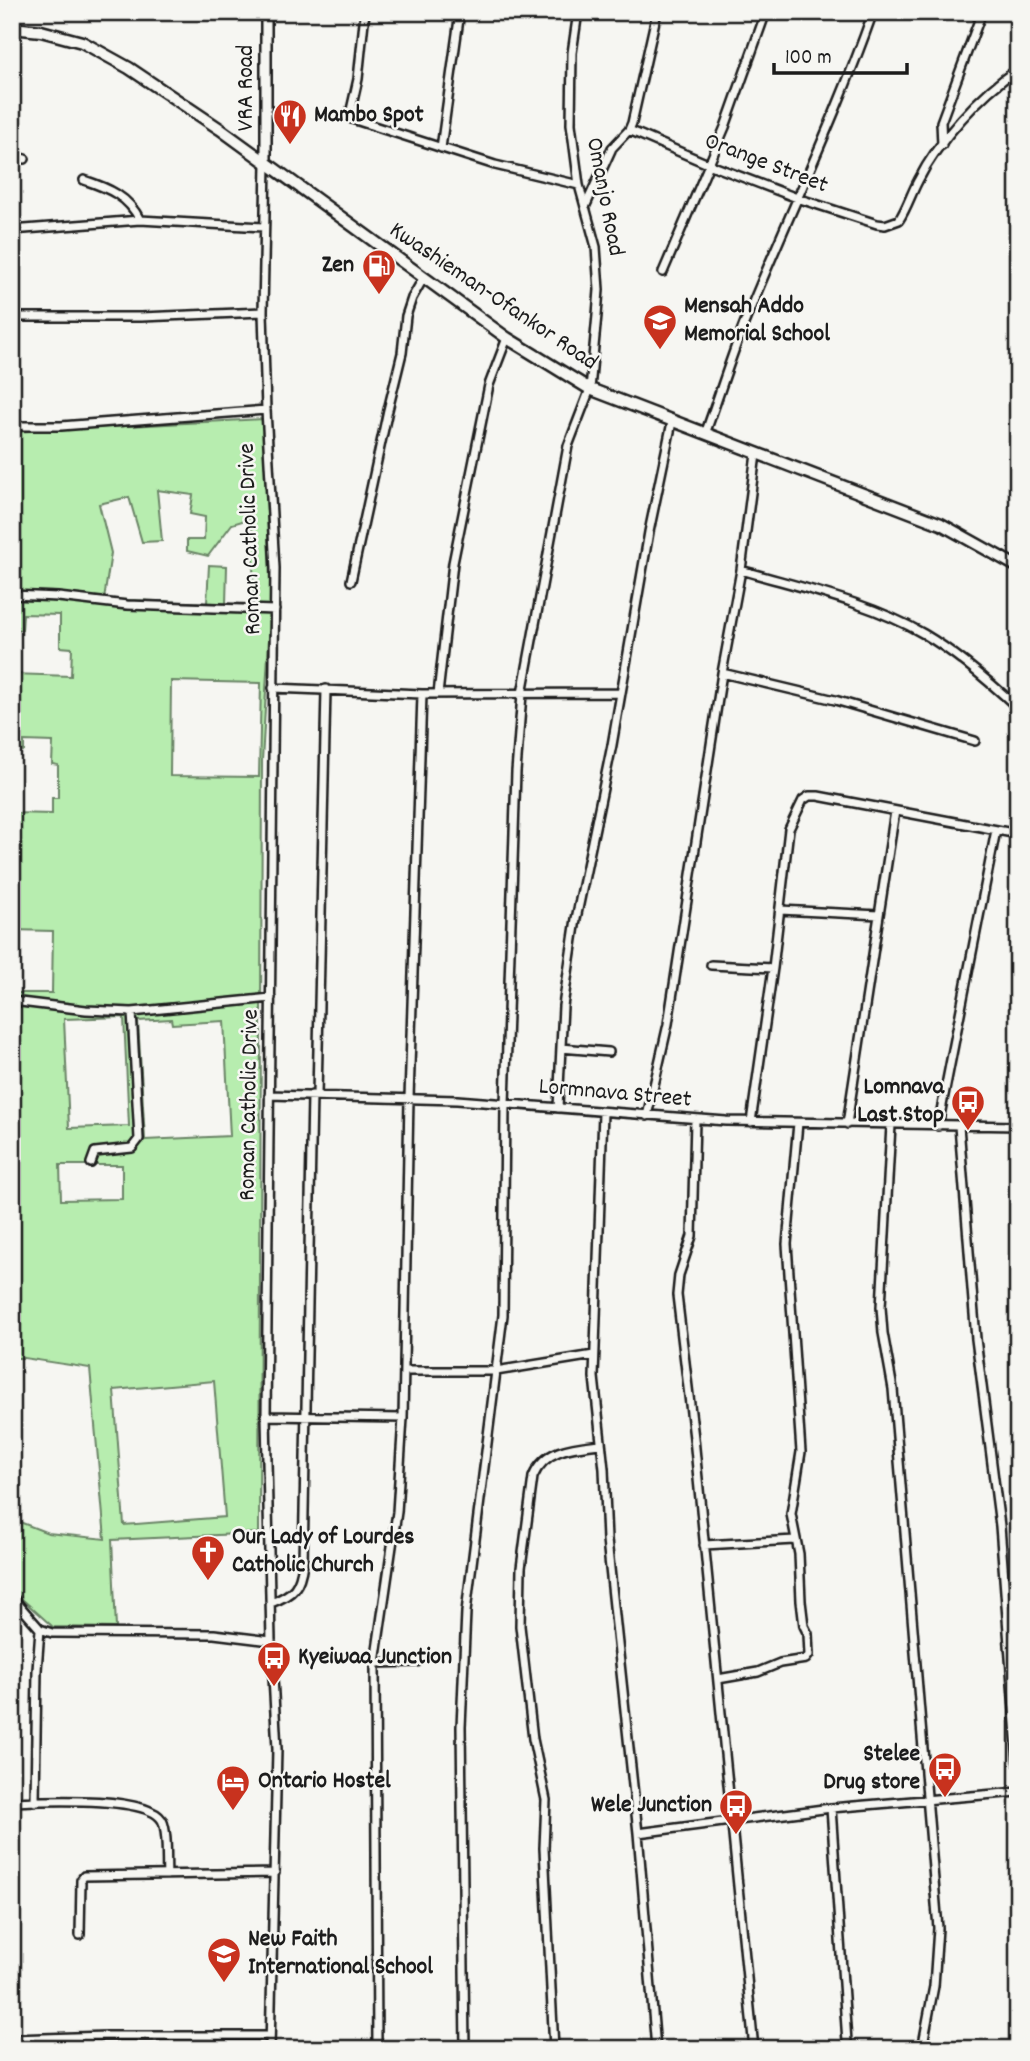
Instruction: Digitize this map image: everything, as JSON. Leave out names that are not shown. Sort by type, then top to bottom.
[{"type":"main road","name":"Kwashieman-Ofankor Road","points":[[12,28],[41,31],[97,49],[174,98],[507,338],[590,389],[941,524],[1018,567]]},
{"type":"street","name":"VRA Road","points":[[266,12],[266,163]]},
{"type":"street","points":[[365,12],[352,119],[538,177],[579,185]]},
{"type":"street","points":[[440,148],[460,12]]},
{"type":"street","name":"Omanjo Road","points":[[466,2049],[461,1727],[465,1626],[503,1315],[505,1104],[514,818],[522,694],[568,446],[590,389],[597,315],[596,247],[579,185],[570,103],[572,53],[578,12]]},
{"type":"street","points":[[585,206],[612,149],[629,130],[657,12]]},
{"type":"street","points":[[663,272],[725,127],[766,12]]},
{"type":"street","points":[[705,435],[745,322],[831,123],[873,12]]},
{"type":"street","points":[[942,145],[941,122],[982,12]]},
{"type":"street","points":[[942,145],[972,108],[1018,69]]},
{"type":"street","name":"Orange Street","points":[[629,130],[797,198],[867,222],[885,225],[893,224],[902,215],[921,176],[942,145]]},
{"type":"street","points":[[12,156],[25,159]]},
{"type":"street","name":"Roman Catholic Drive","points":[[266,163],[266,410],[275,568],[266,1416],[271,1642],[277,1749],[270,2049]]},
{"type":"street","points":[[84,180],[118,194],[129,202],[139,220]]},
{"type":"street","points":[[12,229],[139,220],[264,227]]},
{"type":"street","points":[[351,581],[402,353],[406,316],[424,277]]},
{"type":"street","points":[[12,317],[141,317],[264,312]]},
{"type":"street","points":[[438,694],[453,563],[489,385],[507,338]]},
{"type":"street","points":[[12,426],[61,426],[266,410]]},
{"type":"street","points":[[558,1108],[564,1006],[576,919],[672,422]]},
{"type":"street","points":[[647,1116],[667,1033],[722,673],[741,570],[756,454]]},
{"type":"street","points":[[741,570],[839,599],[896,620],[925,635],[952,654],[1018,708]]},
{"type":"street","points":[[12,595],[127,605],[275,610]]},
{"type":"street","points":[[722,673],[835,700],[975,741]]},
{"type":"street","points":[[273,688],[422,695],[621,693]]},
{"type":"street","points":[[271,1603],[289,1595],[301,1581],[326,690]]},
{"type":"street","points":[[377,2049],[375,1663],[397,1512],[403,1418],[409,1098],[422,695]]},
{"type":"street","points":[[751,1122],[789,829],[803,800],[809,796],[818,796],[1018,834]]},
{"type":"street","points":[[847,1124],[895,811]]},
{"type":"street","points":[[938,1126],[996,830]]},
{"type":"street","points":[[780,909],[879,915]]},
{"type":"street","points":[[711,965],[773,968]]},
{"type":"street","points":[[12,1000],[86,1010],[132,1012],[271,998]]},
{"type":"street","points":[[91,1163],[95,1152],[132,1148],[139,1139],[132,1012]]},
{"type":"street","points":[[561,1048],[609,1052]]},
{"type":"street","name":"Lormnava Street","points":[[269,1095],[409,1098],[695,1120],[1018,1126]]},
{"type":"street","points":[[603,1112],[594,1355],[607,1540],[638,1833],[656,2049]]},
{"type":"street","points":[[695,1120],[692,1236],[679,1275],[677,1295],[754,2049]]},
{"type":"street","points":[[718,1679],[758,1672],[780,1663],[808,1657],[808,1634],[804,1626],[799,1559],[792,1523],[792,1502],[801,1452],[787,1244],[798,1123]]},
{"type":"street","points":[[891,1125],[882,1321],[893,1389],[937,1928],[937,1959],[922,2049]]},
{"type":"street","points":[[959,1126],[976,1339],[1000,1527],[1018,1763]]},
{"type":"street","points":[[404,1371],[496,1371],[594,1355]]},
{"type":"street","points":[[266,1416],[403,1418]]},
{"type":"street","points":[[554,2049],[544,1847],[546,1800],[533,1739],[520,1641],[520,1582],[533,1477],[537,1469],[562,1449],[601,1444]]},
{"type":"street","points":[[704,1545],[795,1540]]},
{"type":"street","points":[[12,1597],[40,1629],[52,1633],[214,1633],[271,1642]]},
{"type":"street","points":[[35,1802],[40,1629]]},
{"type":"street","points":[[375,1663],[417,1662]]},
{"type":"street","points":[[638,1833],[831,1808],[1018,1792]]},
{"type":"street","points":[[12,1802],[120,1804],[153,1813],[163,1824],[167,1875]]},
{"type":"street","points":[[831,1808],[847,2042]]},
{"type":"street","points":[[80,1935],[81,1881],[84,1876],[275,1873]]},
{"type":"street","points":[[12,2039],[270,2036]]},
{"type":"green space","points":[[263,419],[271,602],[262,761],[259,1533],[112,1540],[116,1628],[53,1627],[12,1590],[12,1519],[48,1533],[105,1539],[90,1368],[12,1358],[12,993],[52,993],[53,931],[12,930],[12,813],[52,814],[52,798],[58,798],[58,765],[52,764],[53,742],[24,741],[24,751],[12,750],[12,674],[71,676],[72,648],[60,647],[60,615],[23,614],[22,630],[12,630],[12,432]],"holes":[[[157,490],[193,495],[190,514],[205,517],[204,540],[187,540],[187,551],[208,556],[232,524],[252,518],[254,605],[226,604],[227,566],[209,565],[207,603],[104,599],[111,553],[99,504],[129,497],[142,542],[162,541]],[[171,681],[261,683],[259,777],[170,776]],[[124,1017],[129,1126],[69,1128],[64,1019]],[[171,1019],[172,1024],[224,1021],[230,1136],[145,1140],[138,1021]],[[60,1165],[122,1165],[122,1199],[61,1200]],[[214,1381],[225,1517],[124,1525],[114,1390]]]},
{"type":"place","name":"Mambo Spot","points":[[290,146]]},
{"type":"place","name":"Zen","points":[[379,296]]},
{"type":"place","name":"Mensah Addo Memorial School","points":[[660,351]]},
{"type":"place","name":"Lomnava Last Stop","points":[[968,1132]]},
{"type":"place","name":"Our Lady of Lourdes Catholic Church","points":[[208,1582]]},
{"type":"place","name":"Kyeiwaa Junction","points":[[274,1688]]},
{"type":"place","name":"Stelee Drug store","points":[[945,1799]]},
{"type":"place","name":"Ontario Hostel","points":[[233,1812]]},
{"type":"place","name":"Wele Junction","points":[[736,1836]]},
{"type":"place","name":"New Faith International School","points":[[224,1984]]}]
